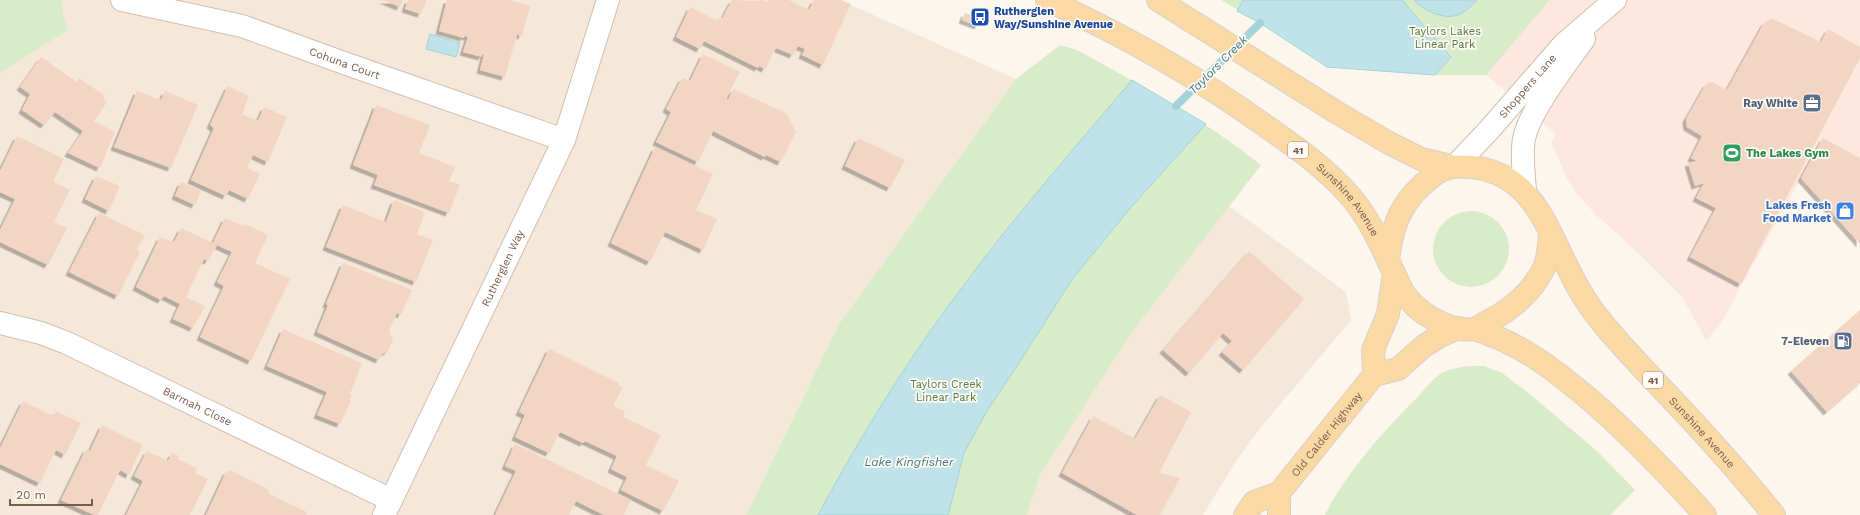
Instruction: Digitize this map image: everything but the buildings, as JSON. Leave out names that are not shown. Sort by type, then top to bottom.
[{"type":"main road","name":"Sunshine Avenue","points":[[1047,0],[1153,54],[1242,109],[1308,157],[1350,196],[1369,223],[1391,267]]},
{"type":"main road","name":"41","points":[[1158,0],[1389,143],[1421,159],[1453,166],[1487,169],[1513,181],[1525,191],[1536,205],[1550,232]]},
{"type":"main road","points":[[1453,166],[1433,175],[1410,196],[1395,224],[1392,234],[1388,314],[1373,350],[1374,375],[1398,369],[1424,346],[1440,336],[1466,329],[1497,317],[1512,308],[1533,285],[1544,267],[1549,251],[1550,232]]},
{"type":"main road","name":"Sunshine Avenue","points":[[1550,232],[1577,286],[1598,317],[1706,436],[1774,515]]},
{"type":"main road","name":"41","points":[[1391,267],[1410,302],[1431,318],[1506,340],[1538,358],[1556,372],[1598,407],[1641,447],[1705,515]]},
{"type":"main road","name":"Old Calder Highway","points":[[1279,493],[1374,375]]},
{"type":"main road","points":[[1245,515],[1254,502],[1279,493],[1279,515]]},
{"type":"street","name":"Cohuna Court","points":[[122,0],[242,26],[564,140]]},
{"type":"street","name":"Rutherglen Way","points":[[388,507],[564,140],[580,92],[605,5]]},
{"type":"street","name":"Shoppers Lane","points":[[1453,166],[1489,130],[1564,44],[1610,5]]},
{"type":"street","name":"Shoppers Lane","points":[[1525,191],[1524,140],[1527,129],[1544,97],[1610,5]]},
{"type":"street","name":"Barmah Close","points":[[0,323],[41,333],[67,343],[388,507]]},
{"type":"shaded area","points":[[62,0],[840,0],[1016,79],[839,324],[746,515],[0,515],[0,73],[68,30],[63,13]]},
{"type":"shaded area","points":[[1550,0],[1860,0],[1860,244],[1801,178],[1720,325],[1706,340],[1682,297],[1634,249],[1595,214],[1578,195],[1567,179],[1551,142],[1556,134],[1486,75]]},
{"type":"shaded area","points":[[1229,206],[1346,292],[1351,320],[1262,426],[1238,458],[1203,515],[1027,515],[1041,473],[1133,331]]},
{"type":"green space","points":[[0,0],[62,0],[63,13],[68,30],[0,73]]},
{"type":"green space","name":"Taylors Lakes Linear Park","points":[[1221,0],[1550,0],[1486,75],[1435,75],[1327,67],[1260,23]]},
{"type":"green space","name":"Taylors Creek Linear Park","points":[[1060,45],[1077,50],[1171,103],[1239,148],[1261,165],[1133,331],[1041,473],[1027,515],[746,515],[839,324],[1016,79]]},
{"type":"green space","points":[[1471,211],[1485,214],[1498,222],[1506,235],[1509,249],[1506,263],[1498,276],[1485,284],[1471,287],[1457,284],[1444,276],[1436,263],[1433,249],[1436,235],[1444,222],[1457,214]]},
{"type":"green space","points":[[1470,366],[1484,366],[1502,373],[1526,391],[1598,452],[1635,490],[1610,515],[1325,515],[1333,500],[1354,469],[1378,439],[1432,381],[1443,372]]},
{"type":"water","name":"Taylors Lakes Linear Park","points":[[1243,0],[1402,0],[1451,57],[1435,75],[1327,67],[1260,23],[1237,11]]},
{"type":"water","points":[[1414,0],[1477,0],[1461,14],[1455,16],[1443,16],[1429,11]]},
{"type":"water","points":[[430,34],[460,43],[456,57],[426,49]]},
{"type":"water","name":"Lake Kingfisher","points":[[1132,80],[1206,124],[1133,205],[1073,278],[987,411],[964,453],[948,515],[818,515],[884,401],[939,319],[1021,212]]},
{"type":"waterway","name":"Taylors Creek","points":[[1176,106],[1260,23]]},
{"type":"place","name":"Rutherglen Way/Sunshine Avenue","points":[[980,17]]},
{"type":"place","name":"Ray White","points":[[1812,103]]},
{"type":"place","name":"The Lakes Gym","points":[[1732,153]]},
{"type":"place","name":"Lakes Fresh Food Market","points":[[1845,211]]},
{"type":"place","name":"7-Eleven","points":[[1843,341]]}]
